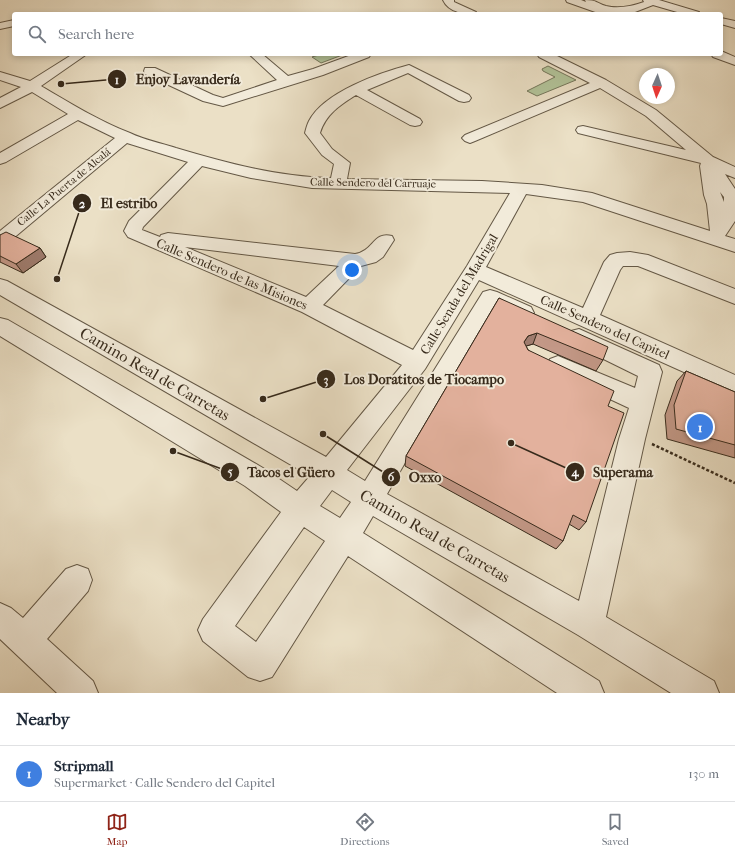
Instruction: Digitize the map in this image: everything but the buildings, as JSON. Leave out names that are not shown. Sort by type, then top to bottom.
[{"type":"street","points":[[449,0],[450,4],[468,12]]},
{"type":"street","points":[[572,0],[621,10],[632,10],[648,4],[649,0],[689,12]]},
{"type":"street","points":[[593,5],[605,12]]},
{"type":"street","points":[[723,22],[735,25]]},
{"type":"street","points":[[0,26],[12,23]]},
{"type":"street","points":[[0,104],[32,86],[78,56]]},
{"type":"street","points":[[257,56],[286,81]]},
{"type":"street","points":[[150,71],[208,98],[223,102],[241,98],[286,81],[318,72],[358,56]]},
{"type":"street","points":[[547,56],[601,83],[651,113],[707,160],[712,195],[716,204],[718,234]]},
{"type":"street","points":[[722,56],[735,61]]},
{"type":"street","points":[[338,184],[342,163],[319,166],[312,134],[312,129],[330,104],[356,90],[409,69],[464,98]]},
{"type":"street","name":"Calle Sendero del Carruaje","points":[[0,76],[32,86],[78,114],[125,138],[251,173],[319,166],[338,184],[521,188],[586,198],[718,234],[735,246]]},
{"type":"street","points":[[470,138],[601,83]]},
{"type":"street","points":[[356,90],[415,122]]},
{"type":"street","points":[[312,134],[304,126],[304,123],[315,104]]},
{"type":"street","points":[[0,159],[78,114]]},
{"type":"street","points":[[583,130],[707,160],[735,173]]},
{"type":"street","name":"Calle La Puerta de Alcalá","points":[[4,237],[125,138]]},
{"type":"street","name":"Calle Sendero de las Misiones","points":[[200,160],[135,225],[133,231],[134,233],[309,307],[417,363]]},
{"type":"street","name":"Calle Senda del Madrigal","points":[[343,536],[260,665],[214,630],[328,472],[417,363],[475,270],[521,188]]},
{"type":"street","points":[[145,237],[355,261],[366,259],[376,254],[385,240]]},
{"type":"street","points":[[588,319],[611,267],[617,260],[630,258],[640,260],[735,297]]},
{"type":"street","points":[[309,307],[355,261]]},
{"type":"street","name":"Calle Sendero del Capitel","points":[[475,270],[735,385]]},
{"type":"street","name":"Camino Real de Carretas","points":[[0,286],[328,472],[369,499],[590,624],[702,693]]},
{"type":"street","points":[[343,536],[369,499],[490,297],[624,358],[651,372],[634,436],[590,624]]},
{"type":"street","points":[[0,326],[254,477],[300,509],[587,693]]},
{"type":"street","points":[[539,357],[643,402]]},
{"type":"street","points":[[25,640],[77,580]]},
{"type":"street","points":[[0,619],[25,640],[81,693]]},
{"type":"path","points":[[634,436],[735,483]]},
{"type":"green space","points":[[315,56],[340,56],[321,63],[312,57]]},
{"type":"green space","points":[[548,66],[576,80],[537,96],[527,91],[555,77],[543,71],[542,69]]},
{"type":"place","name":"Enjoy Lavandería","points":[[61,84]]},
{"type":"place","name":"El estribo","points":[[57,279]]},
{"type":"place","name":"Los Doratitos de Tiocampo","points":[[263,399]]},
{"type":"place","name":"Stripmall","points":[[700,427]]},
{"type":"place","name":"Oxxo","points":[[323,434]]},
{"type":"place","name":"Superama","points":[[511,443]]},
{"type":"place","name":"Tacos el Güero","points":[[173,451]]}]
